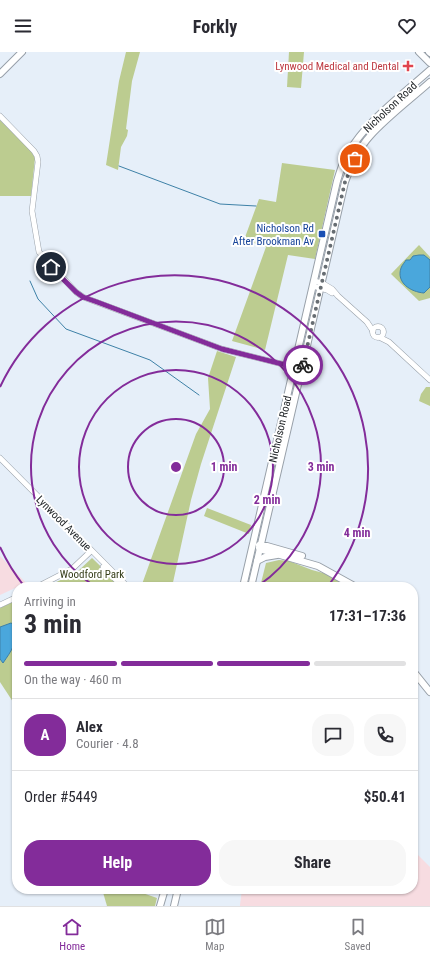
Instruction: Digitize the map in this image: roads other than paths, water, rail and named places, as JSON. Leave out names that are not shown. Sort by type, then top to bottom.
[{"type":"main road","points":[[0,68],[17,52]]},
{"type":"main road","points":[[0,74],[22,52]]},
{"type":"main road","points":[[419,52],[430,63]]},
{"type":"main road","name":"Nicholson Road","points":[[244,582],[337,181],[347,155],[366,129],[430,70]]},
{"type":"main road","name":"Nicholson Road","points":[[252,582],[345,182],[359,151],[370,136],[430,82]]},
{"type":"main road","points":[[254,537],[263,550],[318,566],[348,582]]},
{"type":"main road","points":[[250,556],[255,550],[263,546],[280,550],[319,562],[341,574],[349,582]]},
{"type":"main road","points":[[257,562],[269,556],[280,554]]},
{"type":"main road","points":[[418,677],[430,692]]},
{"type":"main road","points":[[160,906],[164,894]]},
{"type":"main road","points":[[174,906],[177,894]]},
{"type":"street","points":[[0,116],[37,156],[38,162],[32,211],[39,252],[76,292],[90,300],[199,341],[243,355],[302,369]]},
{"type":"street","points":[[313,284],[332,289],[374,329],[375,337],[382,336],[430,380]]},
{"type":"street","points":[[374,329],[382,327],[384,330],[382,336]]},
{"type":"street","name":"Lynwood Avenue","points":[[0,458],[118,582]]},
{"type":"street","name":"Lynwood Avenue","points":[[0,463],[123,582]]},
{"type":"street","points":[[47,582],[72,569],[90,552]]},
{"type":"street","points":[[0,605],[12,599]]},
{"type":"water","points":[[424,255],[430,260],[430,287],[424,293],[414,291],[406,286],[400,273],[401,267],[406,260],[410,260],[413,256]]},
{"type":"water","points":[[12,624],[12,648],[3,663],[0,659],[0,627]]},
{"type":"waterway","points":[[119,166],[220,204],[256,206]]},
{"type":"waterway","points":[[30,281],[38,299],[66,329],[150,360],[199,395]]},
{"type":"place","name":"Lynwood Medical and Dental","points":[[408,66]]},
{"type":"place","name":"Nicholson Rd After Brookman Av","points":[[322,234]]},
{"type":"park label","name":"Woodford Park","points":[[92,574]]}]
